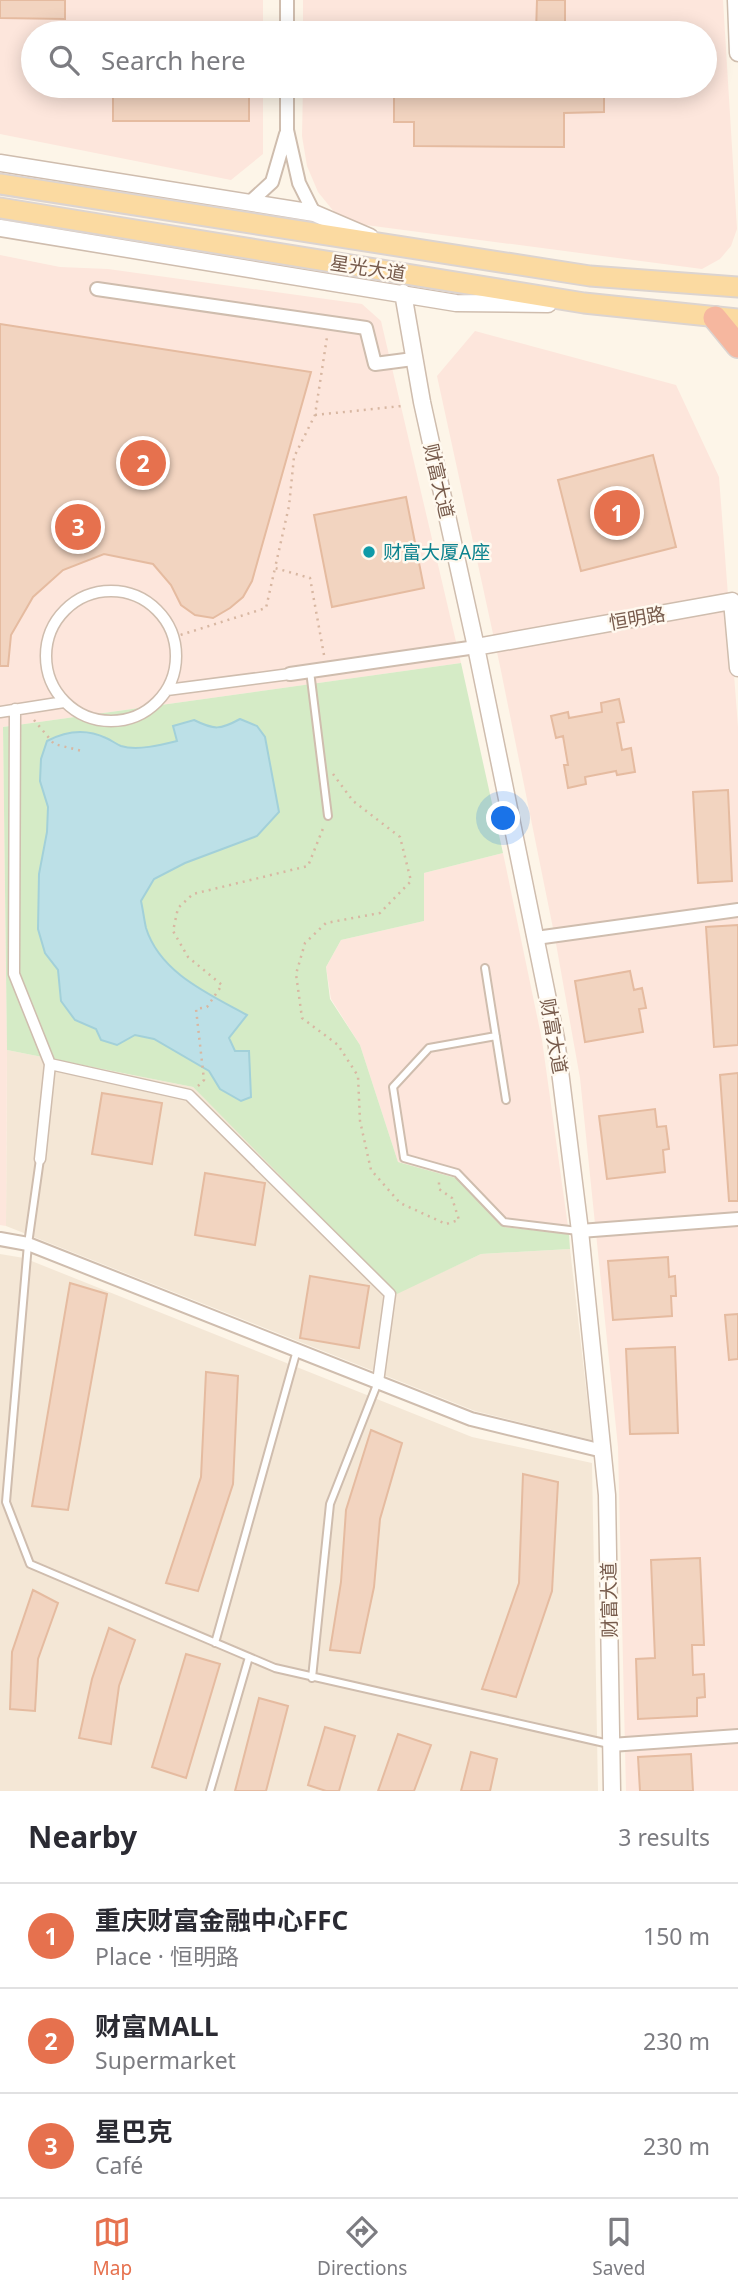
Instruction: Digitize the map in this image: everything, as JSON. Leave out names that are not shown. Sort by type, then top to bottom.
[{"type":"highway","points":[[715,318],[738,346]]},
{"type":"main road","name":"星光大道","points":[[0,184],[590,275],[738,287]]},
{"type":"main road","name":"星光大道","points":[[0,208],[584,303],[738,319]]},
{"type":"street","points":[[287,21],[288,0]]},
{"type":"street","points":[[736,0],[738,53]]},
{"type":"street","points":[[287,98],[287,130],[299,183],[314,213]]},
{"type":"street","points":[[248,204],[272,182],[287,130]]},
{"type":"street","points":[[0,163],[314,213],[388,244]]},
{"type":"street","points":[[0,228],[456,303],[584,303]]},
{"type":"street","points":[[97,289],[366,328],[375,364],[413,359]]},
{"type":"street","name":"财富大道","points":[[403,293],[413,359],[476,647],[556,1040],[580,1231],[607,1496],[612,1791]]},
{"type":"street","points":[[109,590],[130,593],[149,603],[164,618],[174,637],[177,658],[167,690],[145,713],[124,721],[102,722],[81,715],[64,702],[51,684],[46,662],[47,641],[56,621],[69,605],[88,594],[109,590]]},
{"type":"street","name":"恒明路","points":[[476,647],[732,601],[738,668]]},
{"type":"street","points":[[167,690],[476,647]]},
{"type":"street","points":[[0,712],[64,702]]},
{"type":"street","points":[[15,709],[14,974],[50,1064],[40,1159]]},
{"type":"street","points":[[536,938],[738,910]]},
{"type":"street","points":[[50,1064],[189,1095],[390,1294],[377,1382]]},
{"type":"street","points":[[580,1231],[738,1219]]},
{"type":"street","points":[[0,1239],[28,1244],[471,1419],[603,1451]]},
{"type":"street","points":[[611,1745],[738,1736]]},
{"type":"lane","points":[[310,671],[328,816]]},
{"type":"lane","points":[[485,968],[506,1100]]},
{"type":"lane","points":[[496,1036],[429,1048],[393,1087],[404,1158],[457,1173],[504,1222],[580,1231]]},
{"type":"lane","points":[[40,1159],[28,1244],[6,1502],[30,1564],[275,1668],[611,1745]]},
{"type":"lane","points":[[215,1643],[297,1350]]},
{"type":"lane","points":[[312,1678],[330,1504],[377,1382]]},
{"type":"lane","points":[[210,1791],[249,1657]]},
{"type":"path","points":[[174,637],[266,608],[289,506],[295,457],[315,415],[329,322]]},
{"type":"path","points":[[315,415],[402,406]]},
{"type":"path","points":[[275,568],[310,578],[326,669]]},
{"type":"path","points":[[45,733],[54,744],[82,751]]},
{"type":"path","points":[[321,758],[353,801],[400,837],[411,881],[380,913],[326,923],[305,943],[296,974],[302,1018],[338,1045],[358,1076],[360,1121],[371,1170],[400,1203],[446,1224],[459,1220],[452,1198],[439,1189],[438,1168]]},
{"type":"path","points":[[204,1080],[196,1009],[207,1007],[222,985],[188,957],[173,931],[178,908],[193,894],[308,866],[328,816]]},
{"type":"shaded area","points":[[0,0],[263,0],[263,21],[21,21],[21,98],[263,98],[263,154],[231,180],[0,134]]},
{"type":"shaded area","points":[[303,0],[723,0],[737,229],[731,246],[720,259],[702,269],[358,224],[335,213],[318,192],[307,166],[302,136],[303,98],[717,98],[717,21],[303,21]]},
{"type":"shaded area","points":[[0,255],[60,267],[108,269],[362,304],[381,321],[461,663],[3,727],[6,1226],[0,1225]]},
{"type":"shaded area","points":[[475,331],[676,385],[719,477],[738,727],[738,1791],[626,1791],[618,1447],[580,1078],[555,938],[500,666],[437,376]]},
{"type":"shaded area","points":[[503,853],[542,1040],[569,1234],[504,1227],[456,1178],[398,1162],[360,1045],[331,999],[326,967],[341,940],[424,921],[424,873]]},
{"type":"shaded area","points":[[7,1050],[193,1087],[397,1293],[481,1254],[570,1249],[592,1440],[475,1411],[6,1226]]},
{"type":"shaded area","points":[[0,1254],[24,1258],[472,1437],[592,1463],[598,1791],[0,1791]]},
{"type":"green space","points":[[461,663],[503,853],[424,873],[424,921],[341,940],[326,967],[330,999],[360,1045],[398,1162],[456,1178],[504,1227],[569,1234],[570,1249],[481,1254],[397,1294],[193,1087],[7,1050],[3,727]]},
{"type":"water","points":[[240,719],[257,726],[265,737],[279,812],[257,836],[185,863],[154,879],[141,901],[146,928],[162,958],[202,990],[247,1015],[229,1038],[235,1051],[249,1051],[251,1097],[241,1101],[220,1089],[209,1071],[154,1039],[135,1035],[117,1045],[101,1040],[96,1029],[75,1020],[61,1001],[58,970],[45,953],[38,929],[39,874],[47,832],[48,807],[40,781],[41,759],[47,741],[68,733],[83,732],[98,735],[121,746],[149,747],[177,741],[173,726],[194,720],[217,727]]},
{"type":"building","points":[[0,0],[65,0],[65,19],[0,18]]},
{"type":"building","points":[[537,0],[565,0],[565,21],[536,21]]},
{"type":"building","points":[[113,98],[249,98],[249,121],[113,121]]},
{"type":"building","points":[[394,98],[604,98],[604,112],[564,113],[564,147],[414,146],[414,122],[394,122]]},
{"type":"building","points":[[0,324],[311,372],[252,581],[243,597],[213,618],[195,615],[181,605],[171,585],[153,564],[104,554],[63,570],[33,597],[11,635],[8,666],[0,666]]},
{"type":"building","points":[[653,455],[676,547],[581,571],[558,480]]},
{"type":"building","name":"财富大厦A座","points":[[406,497],[424,588],[332,607],[314,515]]},
{"type":"building","points":[[619,699],[624,722],[617,723],[622,750],[631,748],[635,772],[617,775],[616,771],[585,777],[586,784],[568,788],[564,765],[568,765],[563,736],[556,738],[551,716],[568,712],[569,718],[602,712],[601,703]]},
{"type":"building","points":[[728,790],[732,881],[698,883],[693,792]]},
{"type":"building","points":[[738,925],[738,1045],[714,1047],[706,927]]},
{"type":"building","points":[[630,971],[634,990],[642,988],[646,1008],[639,1009],[643,1032],[585,1042],[575,981]]},
{"type":"building","points":[[738,1073],[738,1201],[729,1201],[720,1075]]},
{"type":"building","points":[[102,1093],[162,1103],[152,1164],[92,1154]]},
{"type":"building","points":[[655,1109],[657,1127],[666,1126],[669,1149],[663,1150],[665,1172],[607,1179],[599,1116]]},
{"type":"building","points":[[205,1173],[265,1183],[255,1245],[195,1235]]},
{"type":"building","points":[[668,1257],[669,1277],[675,1276],[676,1296],[671,1296],[672,1316],[613,1320],[608,1261]]},
{"type":"building","points":[[310,1276],[369,1286],[359,1348],[300,1338]]},
{"type":"building","points":[[70,1283],[107,1294],[68,1510],[32,1506]]},
{"type":"building","points":[[738,1314],[738,1359],[729,1360],[725,1315]]},
{"type":"building","points":[[675,1347],[678,1433],[630,1434],[626,1349]]},
{"type":"building","points":[[206,1372],[238,1376],[233,1484],[198,1591],[166,1583],[201,1477]]},
{"type":"building","points":[[371,1430],[402,1443],[380,1519],[374,1587],[360,1653],[330,1650],[341,1582],[346,1510]]},
{"type":"building","points":[[523,1474],[558,1482],[552,1591],[516,1697],[482,1689],[519,1583]]},
{"type":"building","points":[[700,1558],[704,1645],[692,1645],[693,1675],[704,1674],[705,1697],[697,1698],[697,1716],[638,1719],[636,1659],[655,1658],[651,1560]]},
{"type":"building","points":[[33,1590],[58,1603],[38,1659],[35,1711],[10,1709],[12,1652]]},
{"type":"building","points":[[109,1628],[135,1640],[119,1686],[111,1744],[79,1738],[92,1679]]},
{"type":"building","points":[[186,1654],[220,1664],[186,1778],[152,1767]]},
{"type":"building","points":[[259,1698],[288,1706],[266,1791],[235,1791]]},
{"type":"building","points":[[325,1727],[355,1736],[339,1791],[326,1791],[308,1785]]},
{"type":"building","points":[[398,1734],[431,1745],[414,1791],[378,1791]]},
{"type":"building","points":[[471,1752],[497,1759],[490,1791],[461,1791]]},
{"type":"building","points":[[691,1754],[693,1791],[640,1791],[638,1757]]},
{"type":"place","name":"财富MALL","points":[[143,463]]},
{"type":"place","name":"重庆财富金融中心FFC","points":[[617,513]]},
{"type":"place","name":"星巴克","points":[[78,527]]},
{"type":"place","name":"财富大厦A座","points":[[369,552]]}]
